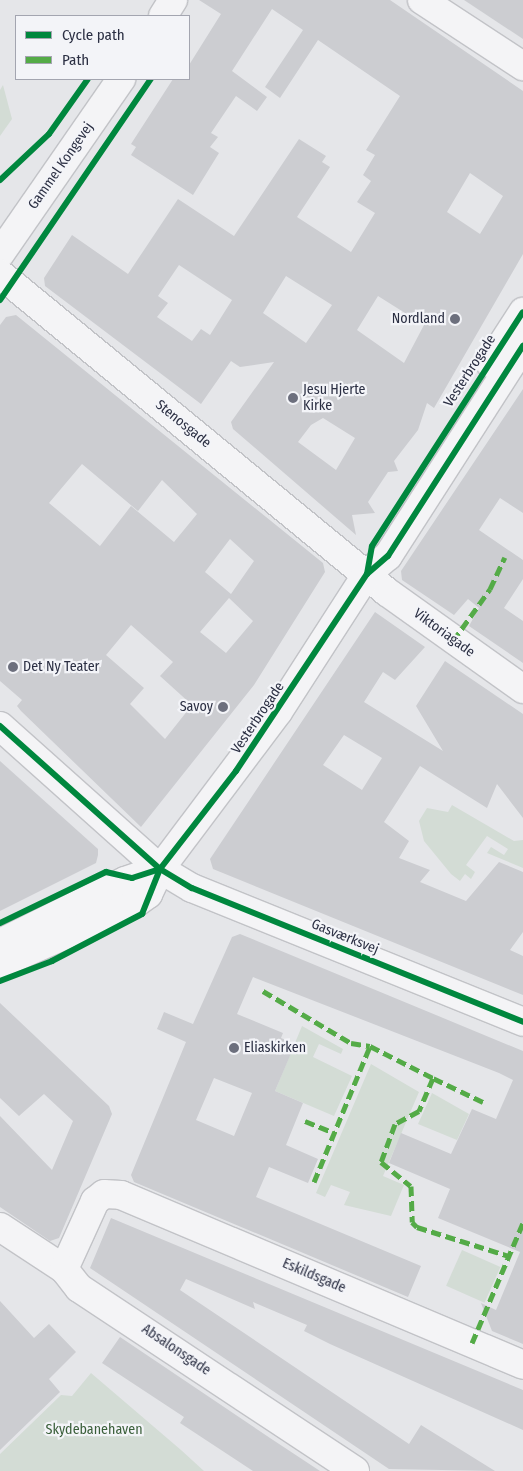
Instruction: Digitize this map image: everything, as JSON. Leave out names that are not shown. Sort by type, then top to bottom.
[{"type":"street","points":[[163,15],[174,0]]},
{"type":"street","points":[[422,0],[523,66]]},
{"type":"street","name":"Gammel Kongevej","points":[[0,254],[120,80]]},
{"type":"street","name":"Stenosgade","points":[[0,274],[366,574]]},
{"type":"street","name":"Vesterbrogade","points":[[366,574],[372,546],[523,312]]},
{"type":"street","name":"Vesterbrogade","points":[[1,958],[133,906],[148,894],[160,869],[262,734],[366,574],[388,556],[523,346]]},
{"type":"street","name":"Viktoriagade","points":[[366,574],[523,689]]},
{"type":"street","points":[[0,726],[160,869]]},
{"type":"street","name":"Gasværksvej","points":[[160,869],[192,888],[523,1022]]},
{"type":"street","name":"Eskildsgade","points":[[64,1269],[86,1216],[104,1194],[131,1199],[523,1365]]},
{"type":"street","name":"Absalonsgade","points":[[0,1228],[64,1269],[79,1288],[355,1471]]},
{"type":"green space","points":[[3,85],[12,119],[0,136],[0,90]]},
{"type":"green space","points":[[452,805],[514,841],[523,840],[523,868],[487,853],[491,847],[504,855],[508,849],[487,836],[466,865],[475,872],[471,879],[465,874],[460,881],[451,874],[424,841],[419,821],[427,808],[448,812]]},
{"type":"green space","points":[[302,1026],[343,1049],[341,1054],[319,1044],[313,1057],[352,1076],[334,1116],[275,1091]]},
{"type":"green space","points":[[371,1064],[419,1092],[383,1176],[404,1185],[391,1216],[344,1205],[350,1192],[331,1185],[325,1197],[316,1193]]},
{"type":"green space","points":[[432,1093],[469,1114],[457,1140],[418,1124]]},
{"type":"green space","points":[[462,1250],[500,1267],[485,1303],[446,1286]]},
{"type":"green space","name":"Skydebanehaven","points":[[91,1373],[204,1471],[0,1471],[0,1454],[61,1395],[72,1396]]},
{"type":"building","points":[[199,0],[390,0],[523,91],[523,254],[434,408],[427,403],[418,430],[394,461],[398,471],[388,472],[368,502],[375,513],[352,515],[356,535],[233,429],[231,422],[274,362],[240,367],[231,361],[201,404],[45,286],[44,278],[72,235],[128,274],[178,199],[234,236],[299,139],[326,156],[322,162],[330,167],[297,217],[351,252],[375,213],[357,202],[371,181],[363,175],[375,155],[366,150],[400,96],[318,40],[280,98],[265,87],[303,30],[272,9],[232,71],[267,97],[257,111],[236,96],[211,133],[218,137],[210,147],[219,153],[193,195],[131,155],[136,147],[131,144],[172,80],[190,80],[190,63],[221,14]],"holes":[[[470,173],[503,196],[480,234],[447,212]],[[179,265],[232,300],[210,335],[201,329],[192,341],[157,317],[168,303],[158,296]],[[286,276],[332,305],[306,343],[263,313]],[[378,296],[424,325],[404,363],[357,330]],[[323,418],[355,438],[336,470],[298,442],[311,425]]]},
{"type":"building","points":[[464,0],[523,0],[523,39]]},
{"type":"building","points":[[16,315],[323,563],[325,572],[254,685],[141,827],[21,711],[17,706],[22,700],[0,681],[0,325],[6,317]],"holes":[[[82,464],[138,511],[162,480],[197,514],[174,542],[131,506],[100,546],[49,503]],[[230,539],[254,561],[231,594],[205,572]],[[229,598],[253,621],[226,653],[200,632]],[[131,625],[173,662],[160,676],[192,705],[165,739],[130,704],[144,688],[106,655]]]},
{"type":"building","points":[[523,389],[523,513],[500,498],[479,530],[523,560],[523,579],[504,608],[523,621],[523,663],[469,626],[479,608],[468,599],[454,615],[402,580],[401,571]]},
{"type":"building","points":[[375,612],[425,647],[395,680],[383,672],[364,702],[443,751],[416,706],[445,661],[523,714],[523,818],[497,784],[487,808],[420,766],[384,822],[409,841],[399,858],[430,870],[420,882],[466,901],[499,862],[523,872],[523,932],[510,950],[523,956],[523,995],[213,869],[210,859]],"holes":[[[344,735],[382,758],[362,790],[323,765]]]},
{"type":"building","points":[[0,761],[98,849],[98,855],[96,863],[0,911]]},
{"type":"building","points":[[240,934],[523,1051],[523,1344],[492,1331],[481,1303],[496,1310],[520,1252],[438,1218],[450,1189],[389,1163],[401,1133],[451,1154],[472,1109],[496,1119],[513,1080],[499,1073],[253,977],[237,1014],[283,1033],[281,1038],[295,1044],[275,1091],[303,1103],[286,1145],[318,1159],[308,1183],[269,1167],[256,1197],[421,1266],[408,1297],[134,1182],[131,1175],[186,1042],[157,1029],[164,1012],[193,1024],[232,937]],"holes":[[[214,1078],[252,1093],[234,1136],[196,1120]]]},
{"type":"building","points":[[0,1003],[109,1106],[112,1114],[59,1238],[50,1241],[0,1207],[0,1116],[52,1170],[73,1121],[44,1094],[19,1116],[0,1098]]},
{"type":"building","points":[[111,1218],[523,1390],[523,1430],[330,1344],[304,1331],[307,1325],[253,1302],[255,1309],[186,1279],[180,1290],[409,1444],[421,1425],[495,1471],[389,1469],[90,1268]]},
{"type":"building","points":[[0,1301],[34,1338],[49,1324],[76,1352],[49,1379],[60,1392],[0,1450]]},
{"type":"building","points":[[120,1337],[320,1471],[253,1471],[180,1423],[184,1417],[102,1363]]},
{"type":"marked path","points":[[453,641],[490,589],[505,557]]},
{"type":"marked path","points":[[263,991],[351,1043],[370,1046],[433,1078]]},
{"type":"marked path","points":[[314,1182],[370,1046]]},
{"type":"marked path","points":[[483,1102],[433,1078],[419,1111],[395,1124],[381,1162],[411,1186],[412,1222],[417,1227],[509,1256]]},
{"type":"marked path","points":[[305,1121],[334,1133]]},
{"type":"marked path","points":[[472,1343],[523,1223]]},
{"type":"cycle path","points":[[0,180],[49,134],[87,80]]},
{"type":"cycle path","points":[[0,300],[150,80]]},
{"type":"cycle path","points":[[367,574],[372,546],[523,312]]},
{"type":"cycle path","points":[[0,981],[52,961],[142,914],[160,869],[236,771],[367,574],[388,556],[523,346]]},
{"type":"cycle path","points":[[0,726],[160,869],[192,888],[523,1022]]},
{"type":"cycle path","points":[[0,923],[106,872],[132,878],[160,869]]},
{"type":"place","name":"Nordland","points":[[455,319]]},
{"type":"place","name":"Jesu Hjerte Kirke","points":[[293,398]]},
{"type":"place","name":"Det Ny Teater","points":[[13,667]]},
{"type":"place","name":"Savoy","points":[[223,707]]},
{"type":"place","name":"Eliaskirken","points":[[234,1048]]}]
